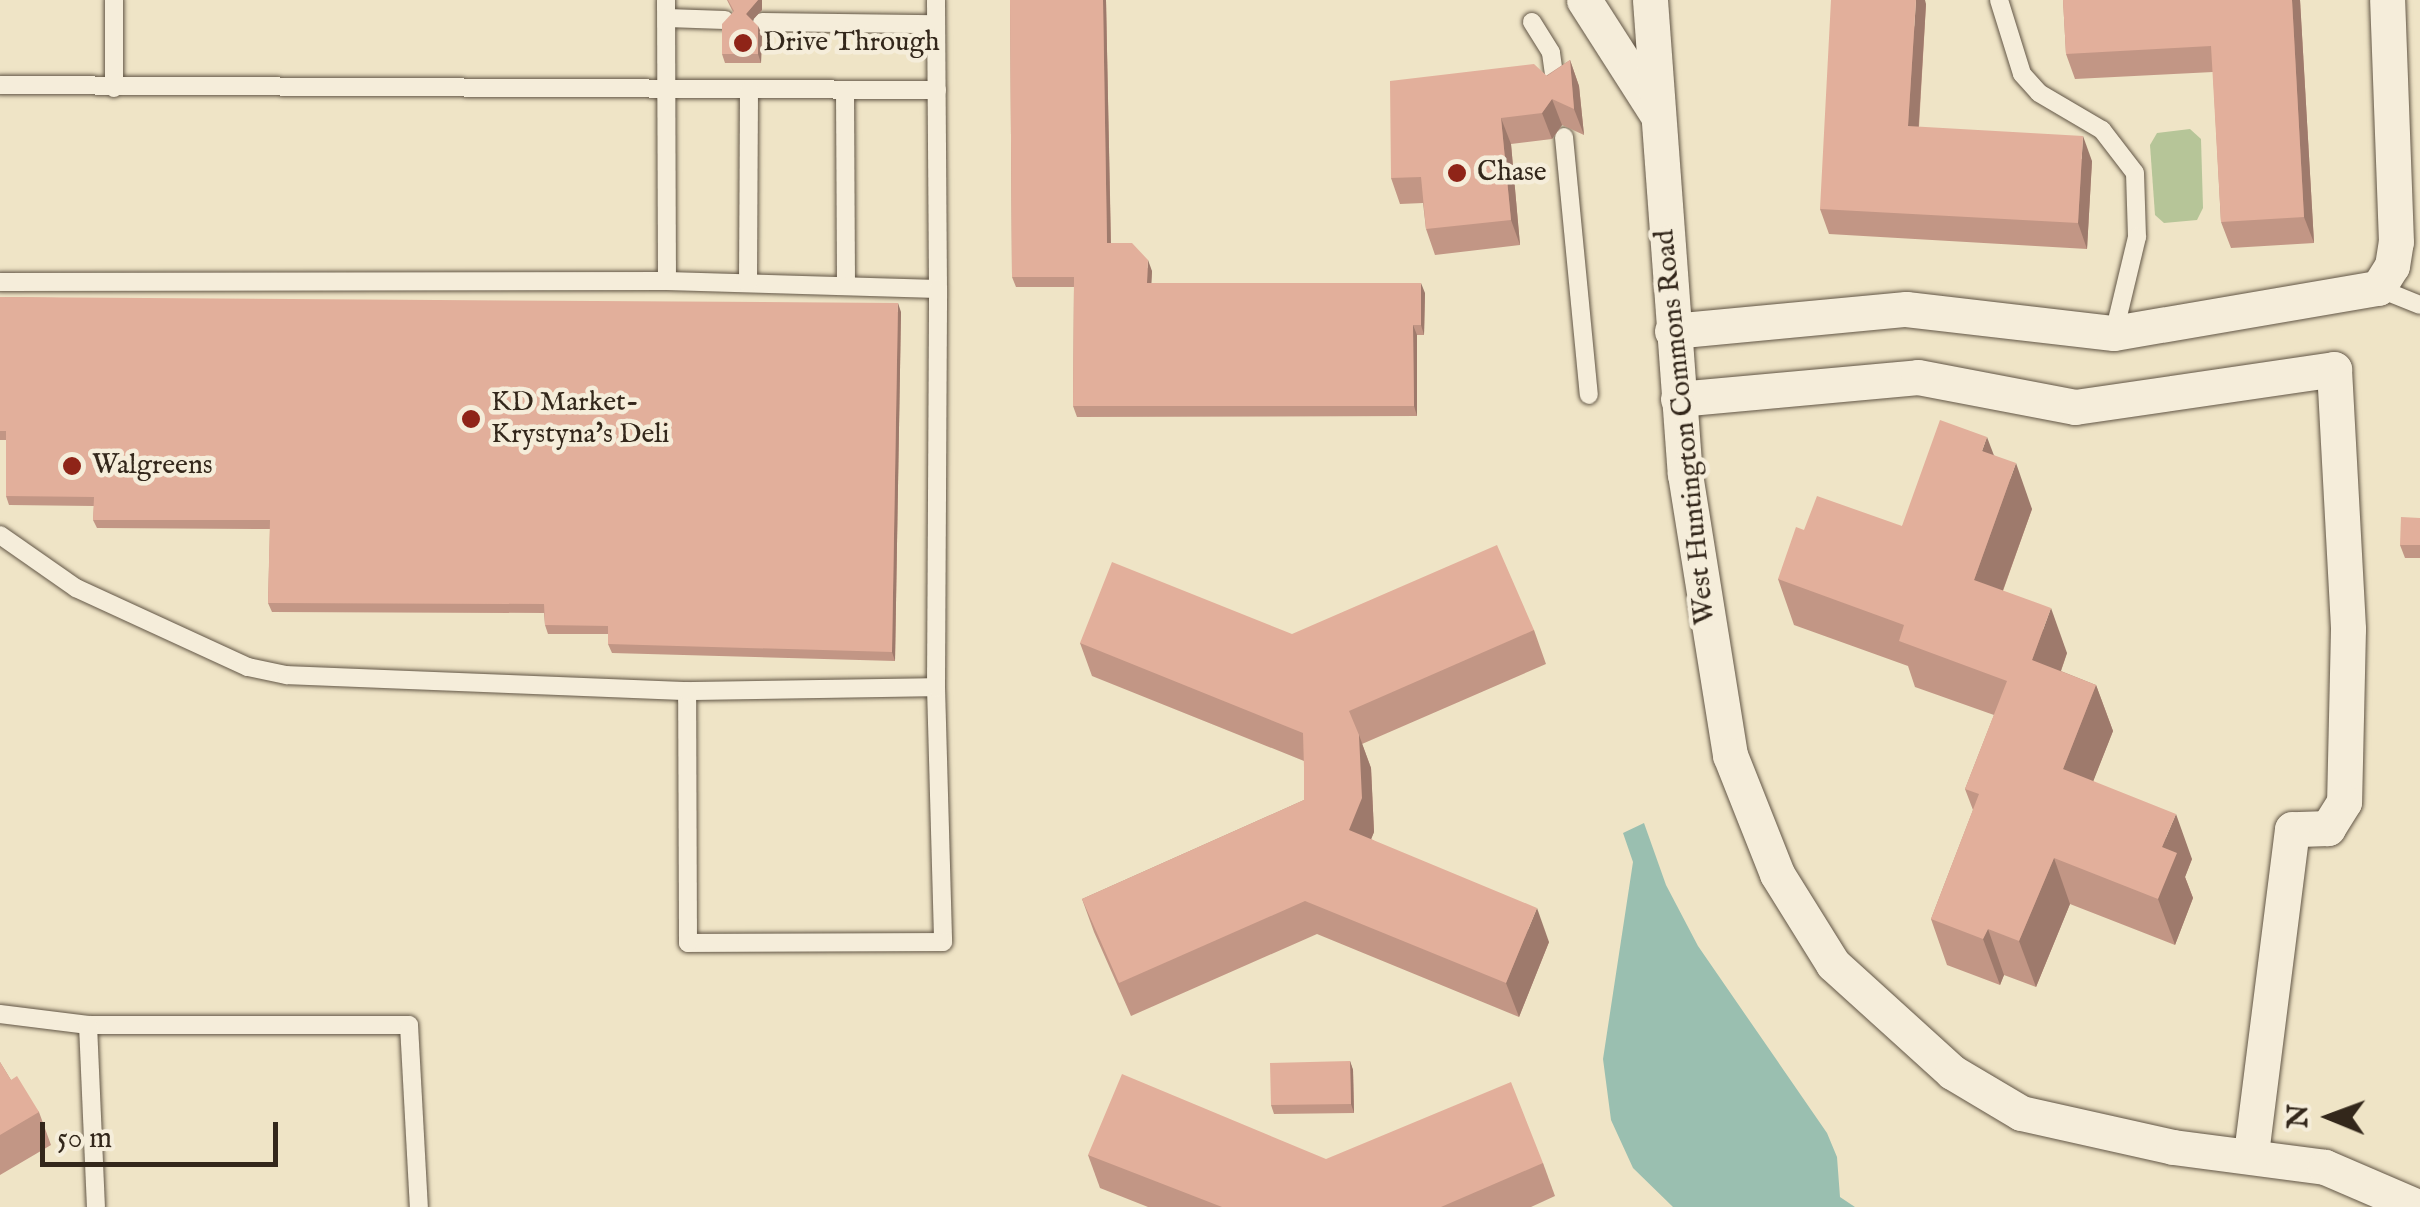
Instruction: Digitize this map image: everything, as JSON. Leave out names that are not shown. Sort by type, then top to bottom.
[{"type":"street","name":"West Huntington Commons Road","points":[[1584,0],[1655,112]]},
{"type":"street","name":"West Huntington Commons Road","points":[[1650,0],[1672,331],[1704,614],[1730,755],[1777,874],[1842,976],[1952,1072],[2022,1113],[2156,1144],[2326,1167],[2418,1207]]},
{"type":"street","points":[[1672,331],[1906,309],[2114,333],[2378,288],[2396,242],[2387,0]]},
{"type":"street","points":[[1678,399],[1918,377],[2075,407],[2334,369],[2348,629],[2344,802],[2328,828],[2292,829],[2251,1155]]},
{"type":"lane","points":[[114,0],[114,88]]},
{"type":"lane","points":[[688,691],[688,943],[943,942],[936,687],[936,0]]},
{"type":"lane","points":[[1998,0],[2022,74],[2039,93],[2102,130],[2136,174],[2138,237],[2114,333]]},
{"type":"lane","points":[[667,281],[667,9],[726,20]]},
{"type":"lane","points":[[762,22],[936,24]]},
{"type":"lane","points":[[1532,22],[1550,53],[1556,89]]},
{"type":"lane","points":[[0,85],[937,90]]},
{"type":"lane","points":[[748,284],[750,91]]},
{"type":"lane","points":[[846,91],[846,286]]},
{"type":"lane","points":[[1564,137],[1589,395]]},
{"type":"lane","points":[[0,282],[667,281],[938,289]]},
{"type":"lane","points":[[2378,288],[2420,305]]},
{"type":"lane","points":[[0,534],[76,588],[248,667],[322,677],[688,691],[936,687]]},
{"type":"lane","points":[[0,1014],[88,1025],[409,1025],[419,1207]]},
{"type":"lane","points":[[88,1025],[96,1207]]},
{"type":"shaded area","points":[[2190,129],[2201,139],[2203,208],[2197,220],[2164,223],[2155,215],[2150,145],[2157,133]]},
{"type":"shaded area","points":[[1644,823],[1666,885],[1698,946],[1827,1133],[1837,1157],[1840,1197],[1855,1207],[1673,1207],[1633,1168],[1611,1120],[1603,1059],[1633,862],[1623,833]]},
{"type":"building","name":"Drive Through","points":[[728,0],[758,0],[746,14],[758,26],[758,54],[722,54],[722,24],[734,11]]},
{"type":"building","points":[[1010,0],[1103,0],[1107,243],[1132,243],[1148,260],[1147,283],[1421,283],[1421,325],[1413,325],[1414,406],[1073,406],[1074,277],[1012,277]]},
{"type":"building","points":[[1831,0],[1916,0],[1908,126],[2083,136],[2078,223],[1820,209]]},
{"type":"building","points":[[2063,0],[2292,0],[2304,217],[2221,222],[2211,46],[2066,54]]},
{"type":"building","name":"Chase","points":[[1570,60],[1574,109],[1552,99],[1542,113],[1501,118],[1511,220],[1426,229],[1421,177],[1391,178],[1390,81],[1534,64],[1547,76]]},
{"type":"building","points":[[0,297],[898,303],[892,652],[608,644],[608,626],[545,625],[544,604],[268,603],[270,520],[93,520],[94,497],[6,496],[6,431],[0,431]]},
{"type":"building","points":[[1940,420],[1987,437],[1982,451],[2016,463],[1974,580],[2051,608],[2032,660],[2096,685],[2063,769],[2176,814],[2162,847],[2177,853],[2158,899],[2054,858],[2019,941],[1988,929],[1983,939],[1931,919],[1979,794],[1965,789],[2007,681],[1899,641],[1904,625],[1778,579],[1796,527],[1804,530],[1817,496],[1902,526]]},
{"type":"building","points":[[2401,517],[2420,518],[2420,545],[2400,545]]},
{"type":"building","points":[[1497,545],[1534,630],[1349,711],[1359,735],[1362,798],[1349,830],[1537,908],[1506,983],[1305,901],[1119,983],[1082,899],[1304,800],[1304,768],[1303,733],[1080,643],[1112,562],[1292,634]]},
{"type":"building","points":[[1350,1061],[1351,1104],[1271,1105],[1270,1063]]},
{"type":"building","points":[[0,1062],[11,1080],[17,1076],[39,1112],[0,1135]]},
{"type":"building","points":[[1122,1074],[1326,1159],[1511,1082],[1543,1163],[1441,1207],[1222,1207],[1088,1155]]},
{"type":"place","name":"Drive Through","points":[[743,43]]},
{"type":"place","name":"Chase","points":[[1457,173]]},
{"type":"place","name":"KD Market- Krystyna's Deli","points":[[471,419]]},
{"type":"place","name":"Walgreens","points":[[72,466]]}]
